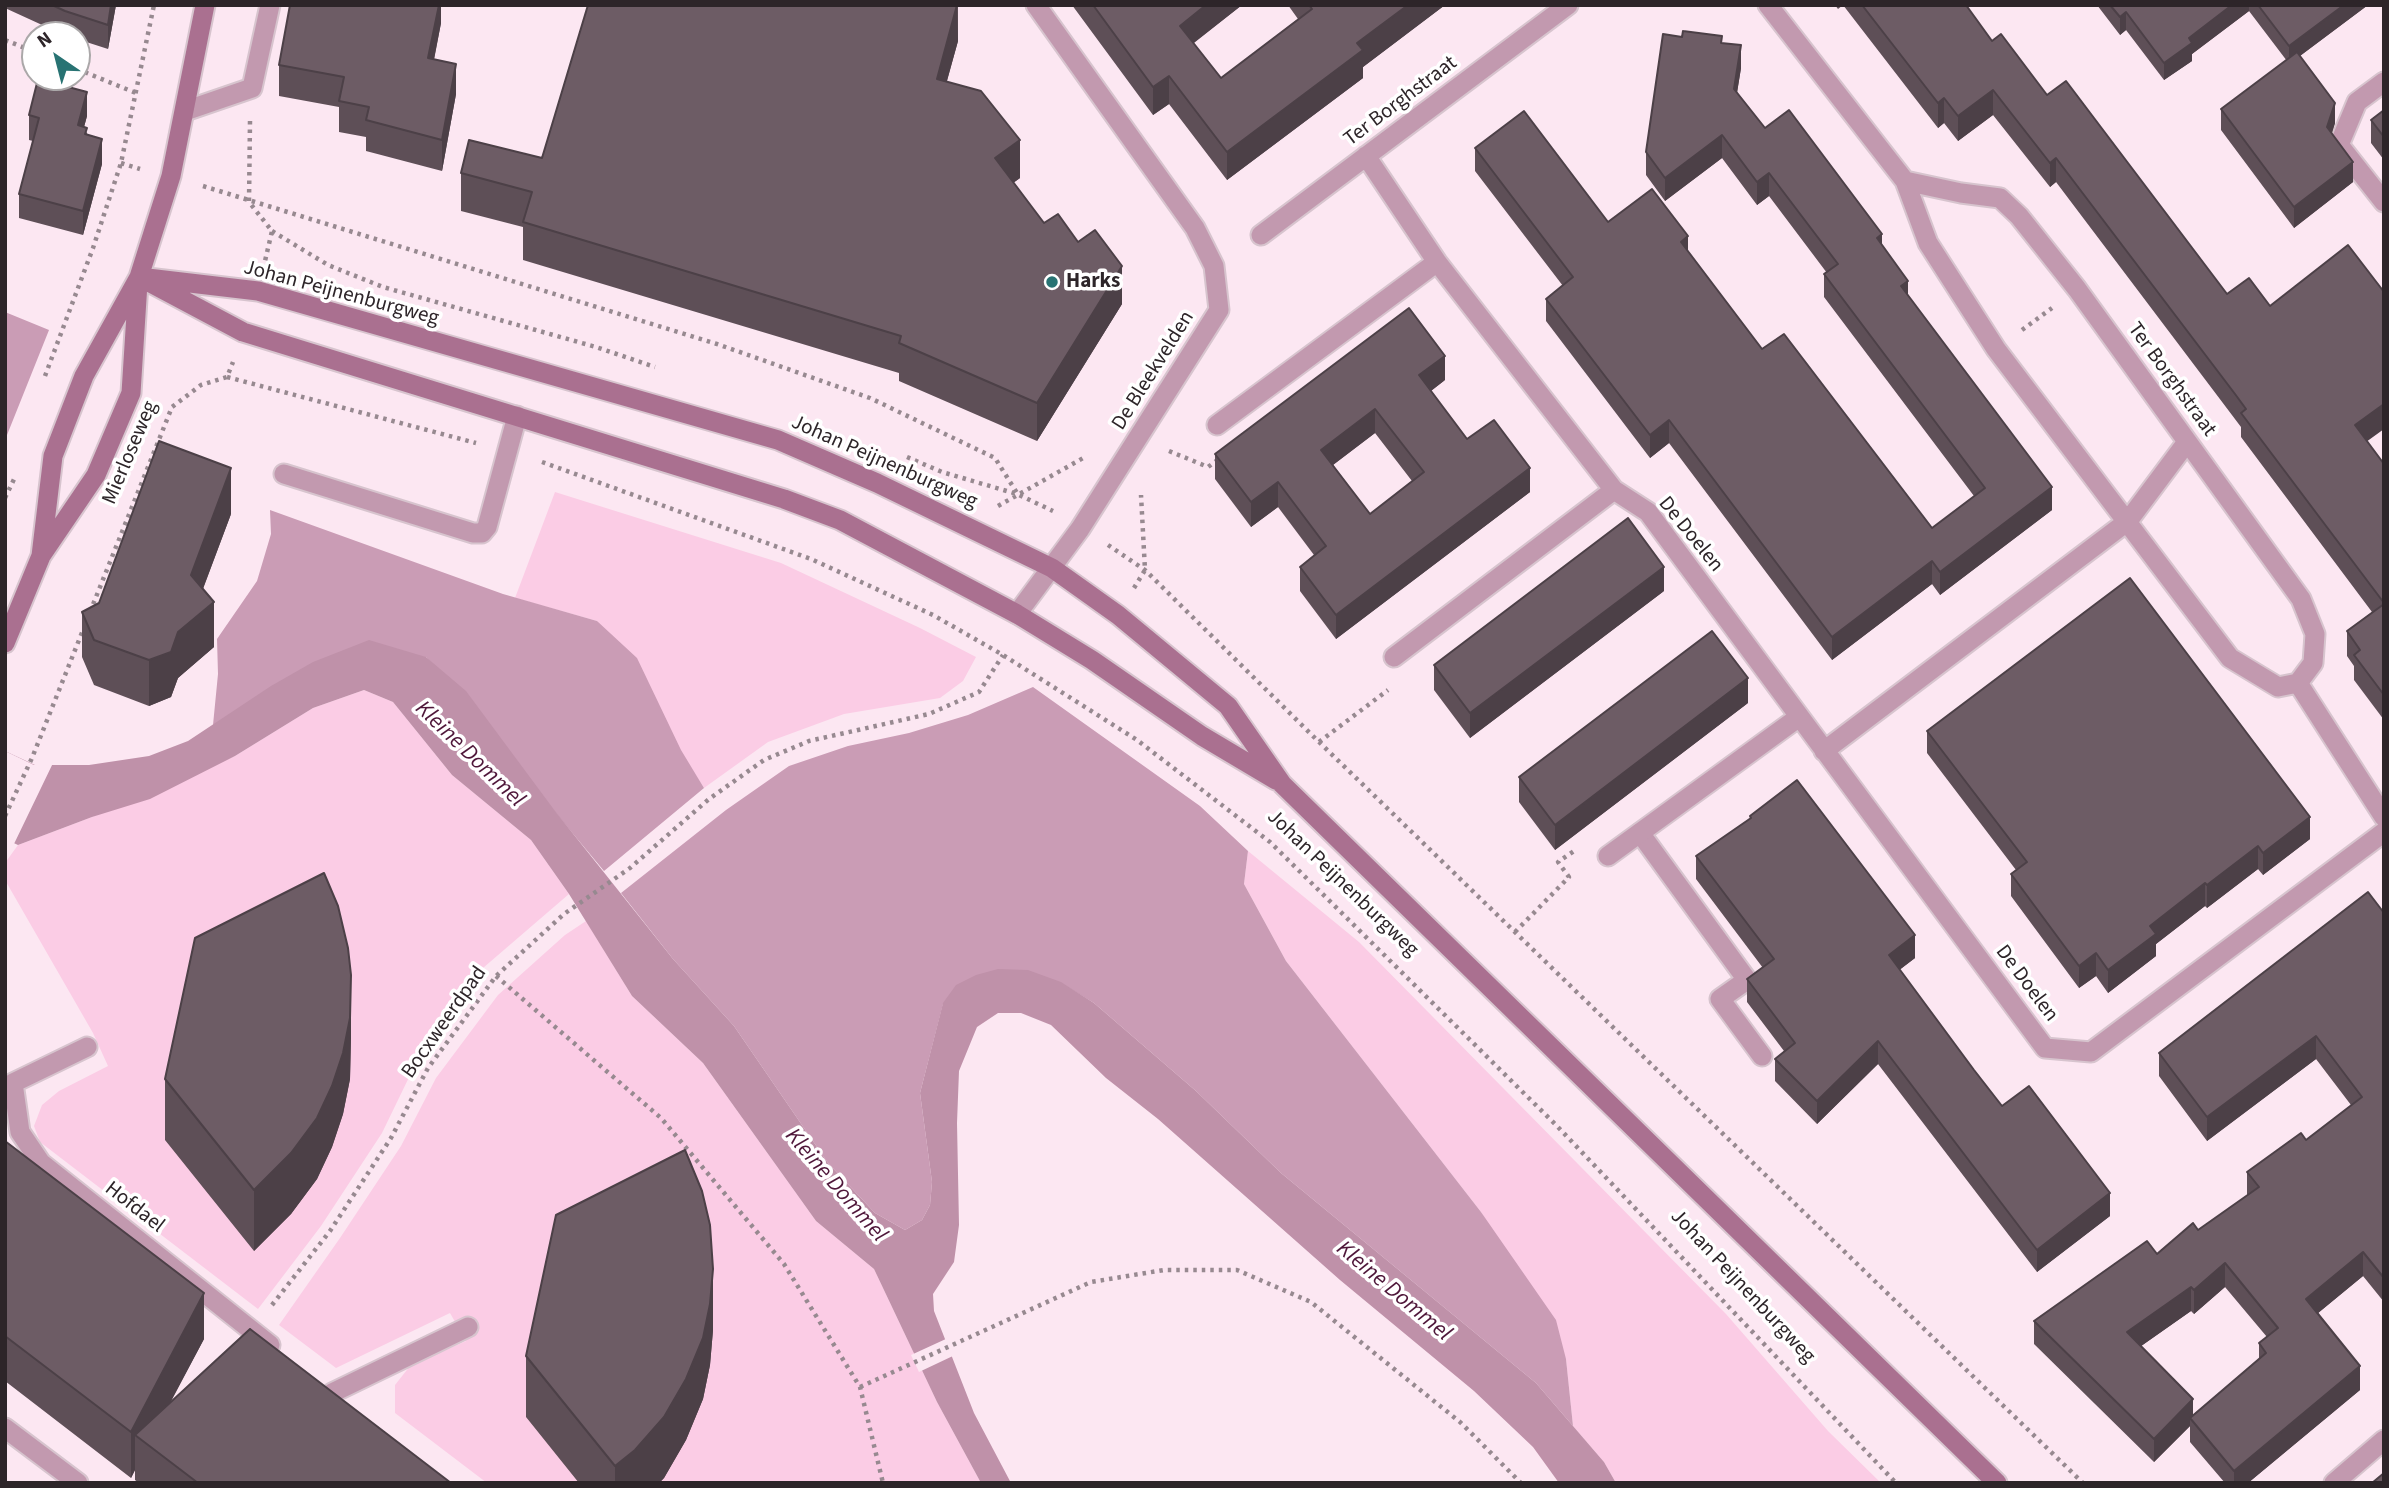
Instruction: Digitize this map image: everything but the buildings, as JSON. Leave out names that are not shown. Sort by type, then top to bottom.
[{"type":"main road","name":"Mierloseweg","points":[[41,556],[54,456],[84,376],[139,277],[171,176],[205,5]]},
{"type":"main road","name":"Mierloseweg","points":[[5,643],[41,556],[96,475],[131,393],[139,277]]},
{"type":"main road","name":"Johan Peijnenburgweg","points":[[139,277],[258,291],[778,440],[877,483],[1052,568],[1118,615],[1228,706],[1282,784],[1997,1483]]},
{"type":"main road","name":"Johan Peijnenburgweg","points":[[139,277],[243,332],[784,499],[840,520],[1017,614],[1092,660],[1202,736],[1282,784]]},
{"type":"street","points":[[185,111],[252,88],[270,5]]},
{"type":"street","name":"De Bleekvelden","points":[[1017,614],[1080,529],[1219,310],[1214,267],[1195,228],[1036,5]]},
{"type":"street","name":"Ter Borghstraat","points":[[1261,234],[1568,5]]},
{"type":"street","points":[[1768,5],[1905,181],[1928,243],[1996,349],[2230,658],[2278,687],[2298,683],[2384,817]]},
{"type":"street","points":[[2384,82],[2357,102],[2339,145],[2384,202]]},
{"type":"street","name":"De Doelen","points":[[1366,156],[1437,261],[1614,490],[1648,512],[2046,1048],[2091,1052],[2384,832]]},
{"type":"street","name":"Ter Borghstraat","points":[[1905,181],[2000,198],[2019,216],[2077,289],[2301,598],[2315,634],[2313,663],[2298,683]]},
{"type":"street","points":[[1217,425],[1437,261]]},
{"type":"street","points":[[284,474],[473,533],[482,533],[486,527],[517,416]]},
{"type":"street","points":[[1824,751],[2128,521],[2187,442]]},
{"type":"street","points":[[1394,657],[1614,490]]},
{"type":"street","points":[[1608,856],[1799,717]]},
{"type":"street","points":[[1640,833],[1747,980],[1720,999],[1762,1056]]},
{"type":"street","name":"Hofdael","points":[[87,1046],[13,1083],[20,1132],[41,1163],[282,1354]]},
{"type":"street","points":[[353,1409],[327,1389],[468,1327]]},
{"type":"street","points":[[5,1428],[78,1483]]},
{"type":"street","points":[[2334,1483],[2384,1440]]},
{"type":"path","points":[[43,387],[49,363],[93,248],[121,163],[154,5]]},
{"type":"path","points":[[91,75],[136,93]]},
{"type":"path","points":[[252,88],[248,202],[272,231],[258,291]]},
{"type":"path","points":[[248,202],[276,207],[717,344],[870,398],[995,458],[1017,494],[1048,508],[1145,570],[2083,1483]]},
{"type":"path","points":[[1996,349],[2077,289]]},
{"type":"path","points":[[227,377],[243,332]]},
{"type":"path","name":"Johan Peijnenburgweg","points":[[227,377],[507,451],[811,559],[933,615],[1003,655],[1138,740],[1270,842],[1557,1126],[1721,1296],[1895,1483]]},
{"type":"path","name":"Mierloseweg","points":[[5,816],[32,758],[172,407],[201,385],[227,377]]},
{"type":"path","points":[[5,498],[19,468]]},
{"type":"path","name":"Bocxweerdpad","points":[[252,1331],[330,1231],[391,1138],[428,1068],[496,976],[564,914],[630,868],[709,799],[764,760],[809,741],[929,714],[979,692],[1003,655]]},
{"type":"path","points":[[1319,742],[1407,676],[1394,657]]},
{"type":"path","points":[[1514,932],[1569,877],[1558,862],[1593,838],[1608,856]]},
{"type":"path","points":[[496,976],[662,1118],[784,1264],[860,1387],[883,1483]]},
{"type":"path","points":[[860,1387],[1091,1282],[1164,1270],[1237,1270],[1311,1302],[1460,1422],[1521,1483]]},
{"type":"shaded area","points":[[5,312],[49,330],[5,440]]},
{"type":"shaded area","points":[[555,492],[781,563],[976,657],[963,681],[940,698],[844,714],[768,742],[704,788],[597,621],[515,598]]},
{"type":"shaded area","points":[[270,510],[503,594],[597,621],[637,658],[681,750],[704,788],[604,871],[426,657],[213,725],[218,674],[217,639],[257,581],[271,534]]},
{"type":"shaded area","points":[[1033,687],[1200,806],[1248,851],[1244,884],[1286,961],[1481,1212],[1556,1320],[1566,1359],[1573,1426],[1536,1383],[1281,1173],[1196,1091],[1094,1003],[1061,983],[943,1004],[920,1093],[932,1182],[930,1205],[922,1220],[905,1230],[875,1213],[828,1163],[734,1026],[673,959],[621,893],[726,810],[789,766],[848,746],[909,733],[968,715]]},
{"type":"shaded area","points":[[364,690],[393,702],[452,775],[531,840],[569,894],[483,968],[414,1067],[382,1133],[321,1226],[258,1309],[40,1142],[34,1126],[42,1105],[59,1091],[108,1066],[93,1033],[5,880],[5,863],[18,845],[92,817],[235,756],[313,708]]},
{"type":"shaded area","points":[[1248,851],[1359,942],[1726,1314],[1828,1431],[1881,1483],[1616,1483],[1604,1462],[1573,1426],[1566,1359],[1481,1212],[1286,961],[1244,884]]},
{"type":"shaded area","points":[[586,921],[632,996],[703,1063],[816,1221],[874,1269],[937,1402],[981,1483],[487,1483],[395,1413],[395,1385],[410,1366],[466,1341],[450,1313],[336,1368],[279,1325],[401,1146],[436,1078],[498,995],[565,935]]},
{"type":"water","name":"Kleine Dommel","points":[[369,640],[426,657],[466,691],[555,811],[673,959],[734,1026],[828,1163],[875,1213],[905,1230],[922,1220],[930,1205],[932,1182],[920,1093],[943,1003],[956,985],[976,975],[998,969],[1028,970],[1061,982],[1094,1003],[1196,1091],[1281,1173],[1536,1383],[1604,1462],[1616,1483],[1559,1483],[1533,1447],[1474,1391],[1340,1280],[1158,1119],[1106,1078],[1051,1025],[1021,1013],[998,1013],[977,1027],[959,1071],[959,1225],[954,1262],[933,1294],[934,1311],[974,1413],[1011,1483],[981,1483],[937,1402],[874,1269],[816,1221],[703,1063],[632,996],[569,894],[531,840],[452,775],[393,702],[364,690],[313,708],[235,756],[150,799],[18,845],[5,839],[5,751],[35,765],[89,765],[149,756],[188,741],[271,686],[313,662]]},
{"type":"pier","points":[[5,751],[34,765],[54,761],[13,846],[5,843]]},
{"type":"pier","points":[[948,1338],[955,1355],[919,1372],[911,1355]]},
{"type":"place","name":"Harks","points":[[1052,282]]}]
